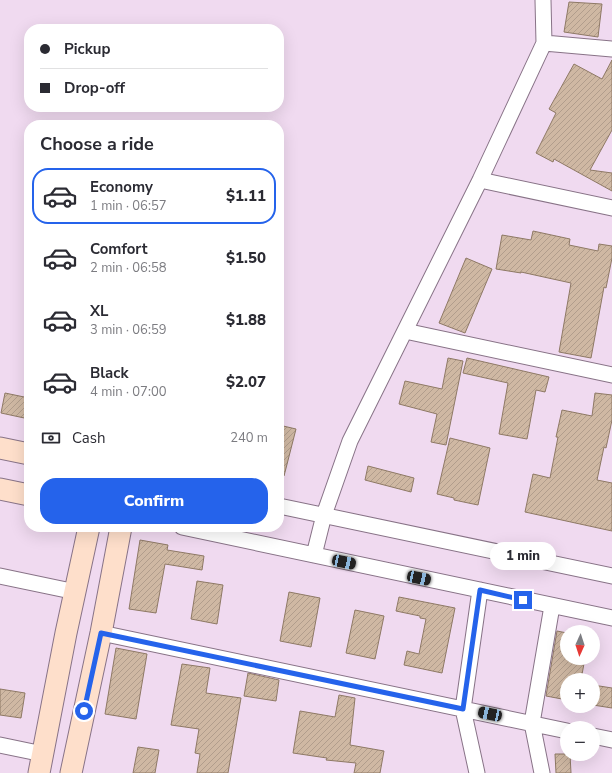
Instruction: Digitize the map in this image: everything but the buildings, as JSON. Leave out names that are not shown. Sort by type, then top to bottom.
[{"type":"street","points":[[314,555],[324,515],[350,441],[480,180],[544,43],[544,0]]},
{"type":"street","points":[[544,43],[612,49]]},
{"type":"street","points":[[480,180],[612,208]]},
{"type":"street","points":[[405,331],[612,375]]},
{"type":"street","points":[[0,448],[24,453]]},
{"type":"street","points":[[0,490],[24,495]]},
{"type":"street","points":[[284,507],[612,576]]},
{"type":"street","points":[[0,745],[41,764],[66,634],[88,532]]},
{"type":"street","points":[[71,773],[101,633],[120,532]]},
{"type":"street","points":[[206,532],[612,618]]},
{"type":"street","points":[[0,576],[76,592]]},
{"type":"street","points":[[477,773],[463,709],[480,590]]},
{"type":"street","points":[[542,773],[532,723],[552,606]]},
{"type":"street","points":[[101,633],[560,729]]},
{"type":"street","points":[[600,737],[612,740]]},
{"type":"route","points":[[84,711],[101,633],[463,709],[480,590],[523,600]]}]
